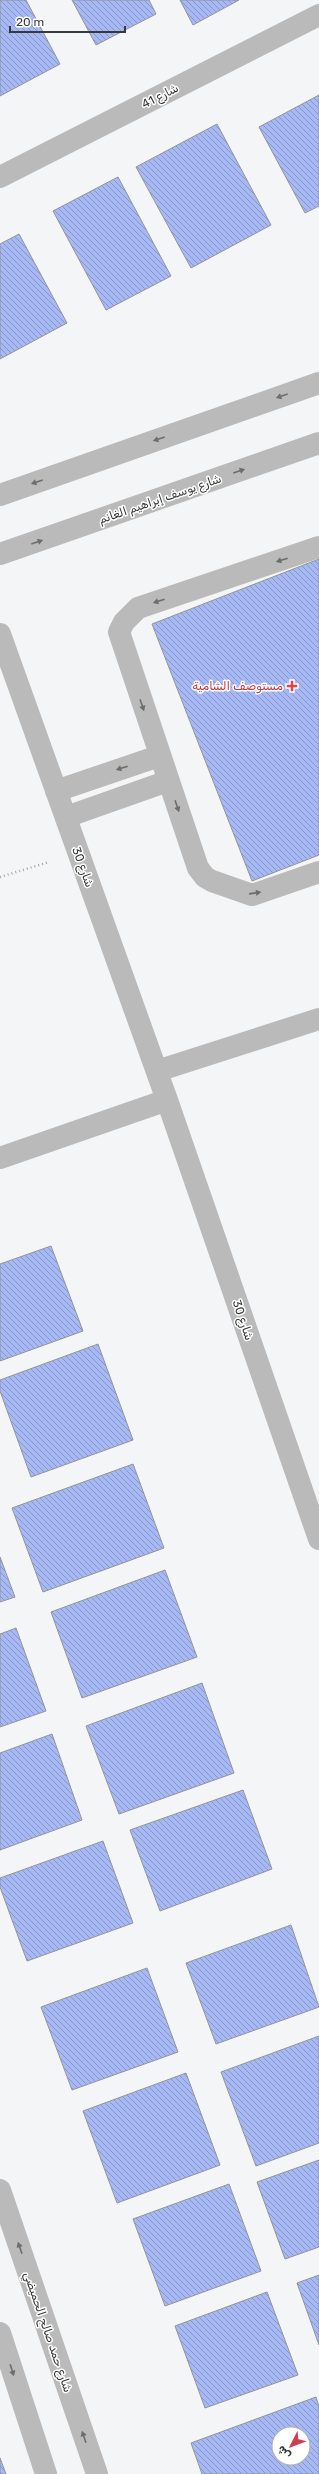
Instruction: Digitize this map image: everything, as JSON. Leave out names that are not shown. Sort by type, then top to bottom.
[{"type":"street","name":"شارع 41","points":[[0,177],[319,15]]},
{"type":"street","points":[[0,495],[319,383]]},
{"type":"street","name":"شارع يوسف إبراهيم الغانم","points":[[0,554],[319,443]]},
{"type":"street","points":[[319,547],[138,608],[124,622],[119,632],[121,644],[198,868],[205,877],[252,895],[319,872]]},
{"type":"street","name":"شارع 30","points":[[0,634],[167,1100],[319,1539]]},
{"type":"street","points":[[56,791],[159,756]]},
{"type":"street","points":[[66,816],[168,781]]},
{"type":"street","points":[[156,1071],[319,1019]]},
{"type":"street","points":[[0,1158],[167,1100]]},
{"type":"street","name":"شارع حمد صالح الحميضي","points":[[0,2190],[97,2474]]},
{"type":"street","points":[[0,2333],[46,2474]]},
{"type":"path","points":[[0,877],[78,853]]},
{"type":"building","points":[[0,0],[26,0],[60,64],[0,96]]},
{"type":"building","points":[[72,0],[149,0],[156,14],[96,45]]},
{"type":"building","points":[[180,0],[239,0],[193,25]]},
{"type":"building","points":[[319,95],[319,206],[305,213],[259,127]]},
{"type":"building","points":[[217,124],[271,225],[191,268],[136,167]]},
{"type":"building","points":[[118,177],[171,276],[106,310],[53,211]]},
{"type":"building","points":[[19,234],[67,323],[0,359],[0,244]]},
{"type":"building","points":[[319,559],[319,855],[252,881],[152,624]]},
{"type":"building","points":[[51,1246],[83,1331],[0,1361],[0,1264]]},
{"type":"building","points":[[98,1344],[133,1440],[31,1477],[0,1391],[0,1380]]},
{"type":"building","points":[[133,1464],[164,1548],[43,1592],[12,1508]]},
{"type":"building","points":[[0,1557],[15,1597],[0,1602]]},
{"type":"building","points":[[165,1570],[197,1657],[82,1698],[51,1612]]},
{"type":"building","points":[[16,1628],[46,1711],[0,1727],[0,1634]]},
{"type":"building","points":[[202,1683],[234,1773],[119,1814],[86,1726]]},
{"type":"building","points":[[52,1734],[82,1820],[0,1850],[0,1753]]},
{"type":"building","points":[[243,1790],[272,1869],[160,1911],[130,1830]]},
{"type":"building","points":[[103,1841],[133,1923],[27,1961],[0,1887],[0,1878]]},
{"type":"building","points":[[291,1925],[319,2007],[216,2044],[186,1963]]},
{"type":"building","points":[[147,1968],[178,2052],[72,2090],[41,2007]]},
{"type":"building","points":[[319,2036],[319,2143],[256,2166],[221,2072]]},
{"type":"building","points":[[186,2073],[220,2165],[117,2203],[83,2111]]},
{"type":"building","points":[[319,2160],[319,2247],[285,2259],[257,2182]]},
{"type":"building","points":[[229,2184],[261,2271],[165,2306],[133,2219]]},
{"type":"building","points":[[319,2275],[319,2345],[297,2283]]},
{"type":"building","points":[[267,2292],[298,2375],[205,2408],[175,2326]]},
{"type":"building","points":[[316,2397],[319,2407],[319,2474],[202,2474],[191,2443]]},
{"type":"building","points":[[0,2458],[6,2474],[0,2474]]},
{"type":"place","name":"مستوصف الشامية","points":[[292,686]]}]
